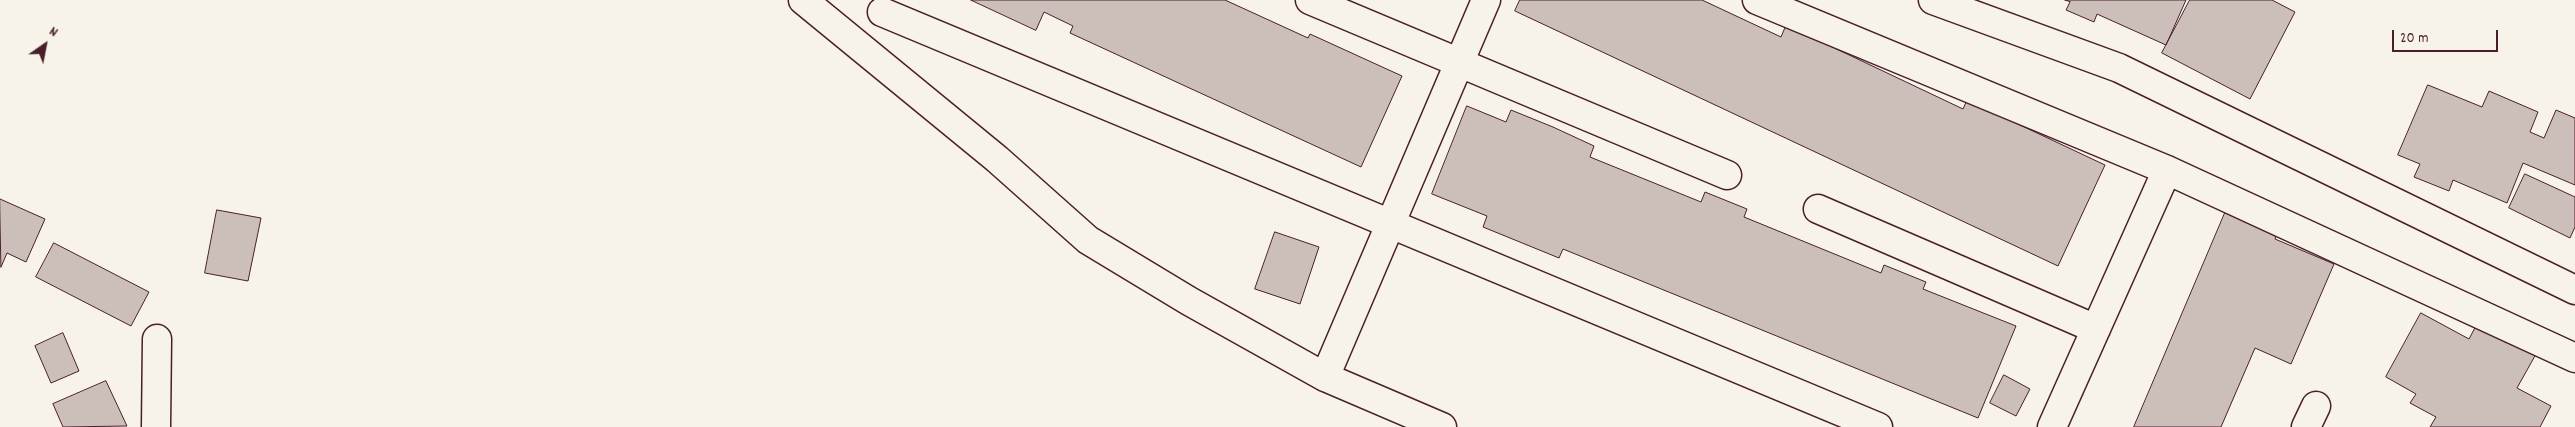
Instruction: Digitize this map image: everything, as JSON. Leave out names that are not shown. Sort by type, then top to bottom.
[{"type":"street","points":[[803,0],[997,159],[1088,240],[1189,301],[1325,377],[1442,427]]},
{"type":"street","points":[[1310,0],[1727,176]]},
{"type":"street","points":[[1325,377],[1486,0]]},
{"type":"street","points":[[1757,0],[2167,170],[2575,358]]},
{"type":"street","points":[[1933,0],[2119,68],[2575,290]]},
{"type":"street","points":[[882,12],[1391,222],[1878,427]]},
{"type":"street","points":[[2052,427],[2167,170]]},
{"type":"street","points":[[1818,210],[2096,329]]},
{"type":"street","points":[[156,427],[157,339]]},
{"type":"building","points":[[971,0],[1225,0],[1308,38],[1310,34],[1402,76],[1361,167],[1070,33],[1073,26],[1044,12],[1036,30]]},
{"type":"building","points":[[1520,0],[1702,0],[1781,37],[1786,25],[1963,109],[1967,100],[2105,165],[2058,266],[1515,11]]},
{"type":"building","points":[[2065,0],[2186,0],[2166,45],[2097,14],[2094,22],[2066,10],[2070,2]]},
{"type":"building","points":[[2190,0],[2272,0],[2295,12],[2250,99],[2162,53]]},
{"type":"building","points":[[2428,85],[2482,107],[2489,91],[2538,112],[2530,132],[2544,138],[2556,110],[2575,118],[2575,185],[2523,163],[2507,203],[2453,180],[2449,191],[2414,177],[2420,164],[2398,155]]},
{"type":"building","points":[[1467,106],[1506,122],[1511,110],[1594,146],[1590,157],[1701,202],[1705,192],[1747,209],[1744,217],[1881,273],[1884,265],[1926,282],[1923,289],[2016,326],[1978,418],[1563,249],[1559,258],[1483,227],[1487,216],[1432,194]]},
{"type":"building","points":[[2525,174],[2575,197],[2575,227],[2570,238],[2509,208]]},
{"type":"building","points":[[0,199],[45,219],[26,262],[7,253],[1,267]]},
{"type":"building","points":[[2228,206],[2279,228],[2275,239],[2334,264],[2291,364],[2255,348],[2221,427],[2134,427]]},
{"type":"building","points":[[217,210],[261,218],[248,281],[205,273]]},
{"type":"building","points":[[1275,232],[1319,247],[1300,304],[1255,289]]},
{"type":"building","points":[[54,243],[149,292],[131,326],[36,277]]},
{"type":"building","points":[[2421,313],[2469,339],[2478,322],[2536,354],[2517,388],[2551,406],[2540,427],[2430,427],[2436,417],[2410,403],[2416,394],[2386,377]]},
{"type":"building","points":[[63,333],[79,371],[51,383],[35,346]]},
{"type":"building","points":[[2004,375],[2030,389],[2016,416],[1990,403]]},
{"type":"building","points":[[106,381],[127,426],[63,427],[53,404]]}]
